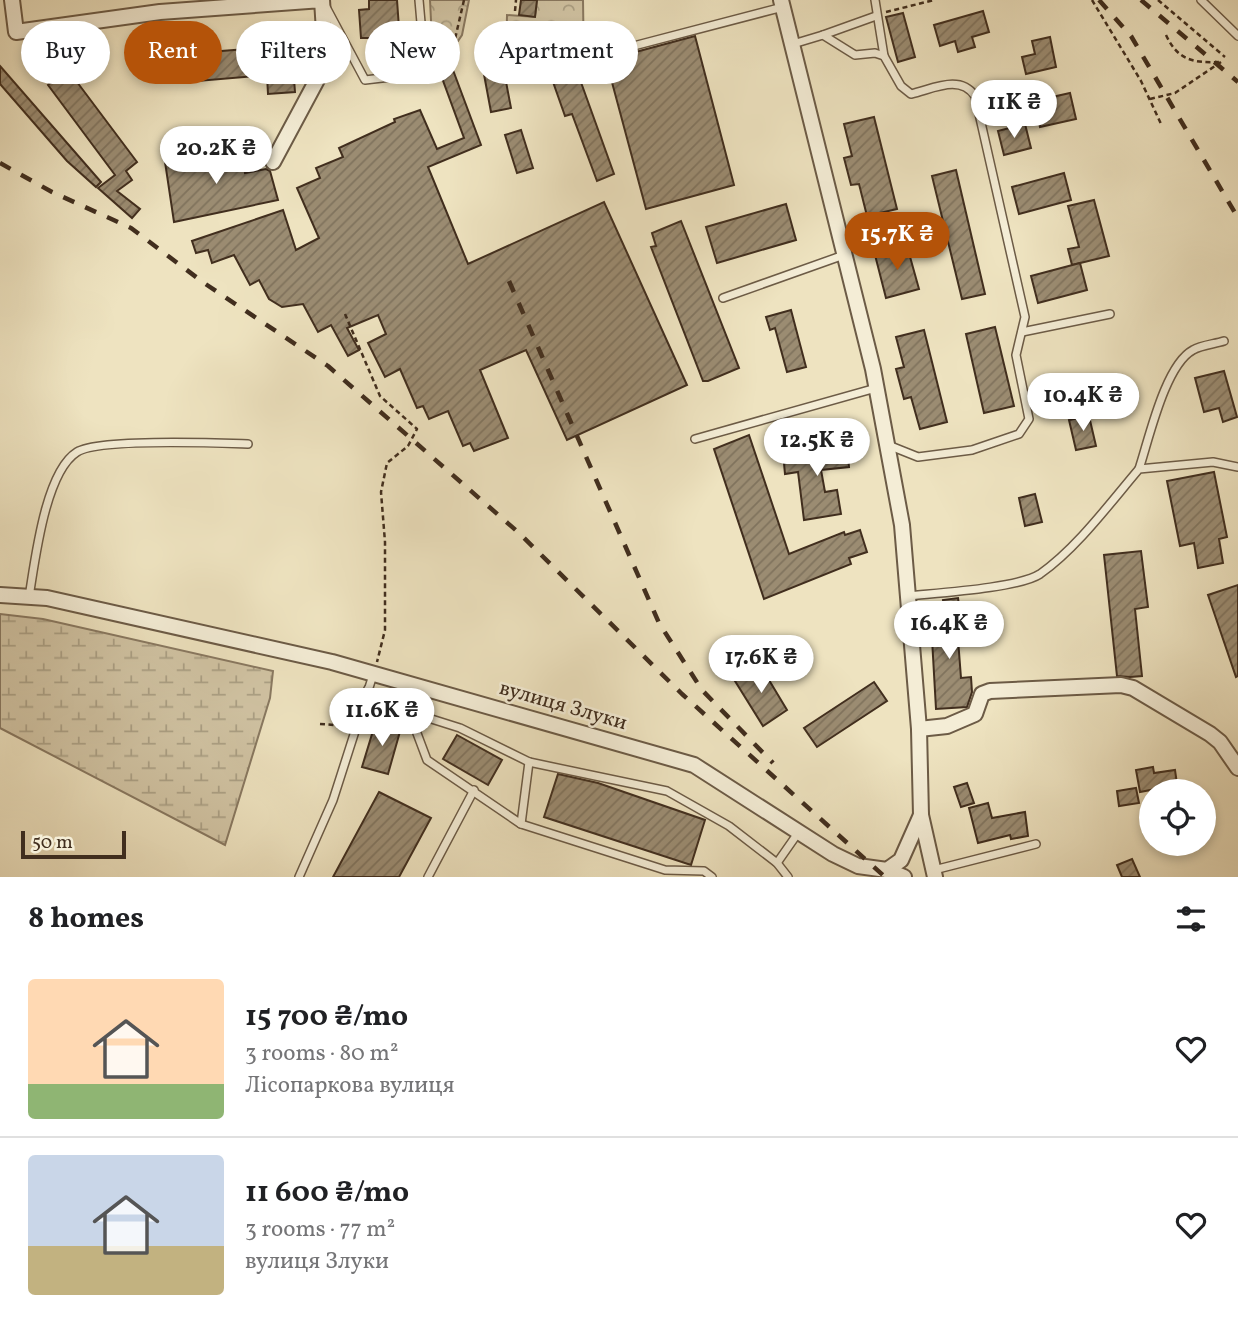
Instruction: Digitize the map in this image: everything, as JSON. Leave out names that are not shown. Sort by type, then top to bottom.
[{"type":"street","points":[[12,0],[16,32],[160,6],[322,0],[326,62],[274,163]]},
{"type":"street","points":[[782,4],[876,388],[902,525],[919,729],[921,815],[934,873]]},
{"type":"street","name":"вулиця Злуки","points":[[0,595],[47,598],[318,659],[694,765],[798,833],[859,866],[887,870],[904,877]]},
{"type":"street","points":[[919,729],[947,726],[975,714],[982,694],[990,691],[1121,685],[1133,688],[1210,734],[1220,742],[1238,768]]},
{"type":"street","points":[[887,870],[901,860],[921,815]]},
{"type":"lane","points":[[322,0],[365,80]]},
{"type":"lane","points":[[419,0],[421,21]]},
{"type":"lane","points":[[875,0],[884,56],[901,86],[911,94],[959,82],[967,85],[975,96],[1025,317],[1016,355],[1029,419],[1019,434],[972,450],[918,457],[888,445]]},
{"type":"lane","points":[[1202,0],[1238,36]]},
{"type":"lane","points":[[638,44],[782,4]]},
{"type":"lane","points":[[792,44],[876,16]]},
{"type":"lane","points":[[823,35],[855,55],[875,53],[884,56]]},
{"type":"lane","points":[[723,298],[845,254]]},
{"type":"lane","points":[[1022,332],[1110,314]]},
{"type":"lane","points":[[909,596],[988,588],[1039,575],[1094,523],[1139,469],[1168,383],[1181,361],[1192,350],[1224,341]]},
{"type":"lane","points":[[695,439],[876,388]]},
{"type":"lane","points":[[29,597],[38,538],[55,478],[77,452],[111,445],[248,444]]},
{"type":"lane","points":[[1139,469],[1213,462],[1238,467]]},
{"type":"lane","points":[[299,877],[333,800],[373,675]]},
{"type":"lane","points":[[368,690],[384,704],[460,728],[529,762],[667,792],[729,827],[777,863],[788,877]]},
{"type":"lane","points":[[409,712],[427,760],[521,824],[665,870],[704,871],[712,877]]},
{"type":"lane","points":[[521,824],[529,762]]},
{"type":"lane","points":[[428,877],[474,790]]},
{"type":"lane","points":[[777,863],[798,833]]},
{"type":"lane","points":[[934,873],[1036,844]]},
{"type":"path","points":[[459,21],[464,0]]},
{"type":"path","points":[[515,11],[516,0]]},
{"type":"path","points":[[876,16],[934,0]]},
{"type":"path","points":[[1091,0],[1162,125]]},
{"type":"path","points":[[1158,0],[1225,57]]},
{"type":"path","points":[[1149,100],[1175,93],[1220,62],[1196,63],[1172,49],[1166,35]]},
{"type":"path","points":[[345,314],[380,396],[417,429],[408,446],[387,463],[381,492],[385,542],[386,630],[380,654]]},
{"type":"path","points":[[320,723],[357,726]]},
{"type":"green space","points":[[430,0],[469,0],[460,38],[460,21],[431,21]]},
{"type":"green space","points":[[537,0],[583,0],[583,21],[507,21],[507,15],[535,17]]},
{"type":"green space","points":[[0,614],[43,619],[273,671],[270,698],[225,845],[0,728]]},
{"type":"building","points":[[369,0],[397,0],[398,21],[365,21],[365,38],[361,38],[359,10],[369,9]]},
{"type":"building","points":[[521,0],[537,0],[535,17],[519,15]]},
{"type":"building","points":[[983,11],[989,32],[972,37],[975,47],[958,52],[955,41],[940,46],[934,25]]},
{"type":"building","points":[[903,13],[915,57],[898,62],[886,17]]},
{"type":"building","points":[[695,36],[734,185],[646,209],[612,84],[638,84],[638,51]]},
{"type":"building","points":[[1050,37],[1056,67],[1026,74],[1022,57],[1035,54],[1032,41]]},
{"type":"building","points":[[236,50],[236,78],[222,79],[222,51]]},
{"type":"building","points":[[0,66],[101,182],[96,187],[67,161],[0,84]]},
{"type":"building","points":[[78,84],[137,162],[126,171],[132,180],[117,191],[140,209],[132,218],[98,188],[115,175],[48,85]]},
{"type":"building","points":[[267,84],[294,84],[295,92],[268,94]]},
{"type":"building","points":[[444,84],[458,84],[481,145],[428,167],[468,264],[604,202],[687,385],[567,440],[526,350],[480,370],[508,438],[474,451],[470,443],[463,446],[448,411],[429,419],[423,406],[417,408],[400,369],[385,377],[368,343],[386,334],[378,315],[347,328],[359,350],[348,356],[331,325],[318,332],[303,304],[282,307],[269,299],[259,280],[250,285],[234,255],[212,263],[208,250],[196,253],[192,241],[283,210],[296,250],[319,238],[297,188],[320,178],[316,168],[343,157],[339,148],[395,122],[394,119],[420,110],[437,149],[464,138]]},
{"type":"building","points":[[486,84],[506,84],[511,108],[491,112]]},
{"type":"building","points":[[554,84],[582,84],[614,174],[597,181],[572,114],[565,116]]},
{"type":"building","points":[[1070,93],[1076,119],[1040,127],[1034,101]]},
{"type":"building","points":[[874,117],[897,209],[867,216],[859,184],[851,185],[844,158],[852,156],[844,124]]},
{"type":"building","points":[[1025,124],[1031,148],[1004,155],[998,131]]},
{"type":"building","points":[[521,130],[533,168],[517,173],[505,135]]},
{"type":"building","points":[[243,154],[245,173],[266,169],[270,171],[278,200],[174,222],[165,162]]},
{"type":"building","points":[[956,170],[985,294],[962,299],[932,176]]},
{"type":"building","points":[[1064,173],[1071,200],[1019,214],[1012,187]]},
{"type":"building","points":[[1094,200],[1109,256],[1072,265],[1068,249],[1079,247],[1068,206]]},
{"type":"building","points":[[786,204],[796,240],[717,263],[706,227]]},
{"type":"building","points":[[681,221],[739,368],[708,381],[703,381],[651,247],[656,246],[652,233]]},
{"type":"building","points":[[907,246],[919,289],[886,298],[875,255]]},
{"type":"building","points":[[1080,263],[1087,290],[1038,303],[1031,276]]},
{"type":"building","points":[[791,310],[806,367],[787,372],[775,328],[770,330],[766,317]]},
{"type":"building","points":[[995,327],[1014,406],[984,413],[966,334]]},
{"type":"building","points":[[924,330],[947,422],[920,429],[911,397],[904,399],[896,369],[904,367],[896,337]]},
{"type":"building","points":[[1224,371],[1237,417],[1223,422],[1219,408],[1204,412],[1195,378]]},
{"type":"building","points":[[1089,416],[1096,446],[1076,450],[1069,420]]},
{"type":"building","points":[[749,435],[789,554],[844,532],[845,535],[860,530],[867,552],[849,558],[851,564],[764,599],[714,449]]},
{"type":"building","points":[[847,444],[849,467],[821,470],[825,492],[837,490],[841,514],[804,520],[798,472],[785,474],[783,452]]},
{"type":"building","points":[[1214,472],[1227,537],[1219,539],[1223,563],[1198,568],[1194,543],[1180,546],[1167,481]]},
{"type":"building","points":[[1035,494],[1042,522],[1025,526],[1019,498]]},
{"type":"building","points":[[1141,551],[1148,607],[1135,609],[1142,676],[1117,676],[1104,555]]},
{"type":"building","points":[[1238,585],[1238,676],[1236,677],[1208,595]]},
{"type":"building","points":[[958,598],[960,613],[956,613],[961,678],[971,677],[972,692],[967,707],[936,709],[931,621],[946,620],[943,600]]},
{"type":"building","points":[[760,665],[787,710],[763,726],[735,681]]},
{"type":"building","points":[[874,682],[887,701],[817,747],[804,728]]},
{"type":"building","points":[[376,721],[401,728],[388,774],[362,767]]},
{"type":"building","points":[[457,735],[502,760],[488,785],[443,759]]},
{"type":"building","points":[[1153,767],[1154,773],[1175,770],[1176,779],[1139,779],[1139,786],[1136,770]]},
{"type":"building","points":[[558,774],[598,783],[705,820],[691,865],[544,817]]},
{"type":"building","points":[[967,783],[974,803],[961,807],[954,787]]},
{"type":"building","points":[[1136,788],[1139,803],[1119,806],[1117,791]]},
{"type":"building","points":[[379,792],[431,818],[399,877],[333,877]]},
{"type":"building","points":[[988,803],[992,818],[1025,812],[1028,836],[1011,839],[1010,835],[978,843],[969,808]]},
{"type":"building","points":[[1132,859],[1140,877],[1122,877],[1117,865]]},
{"type":"railway","points":[[1099,0],[1131,36],[1238,218]]},
{"type":"railway","points":[[1141,0],[1238,82]]},
{"type":"railway","points":[[0,163],[52,192],[131,228],[204,283],[328,366],[519,533],[682,694],[885,877]]},
{"type":"railway","points":[[509,281],[659,623],[702,690],[773,763]]}]
